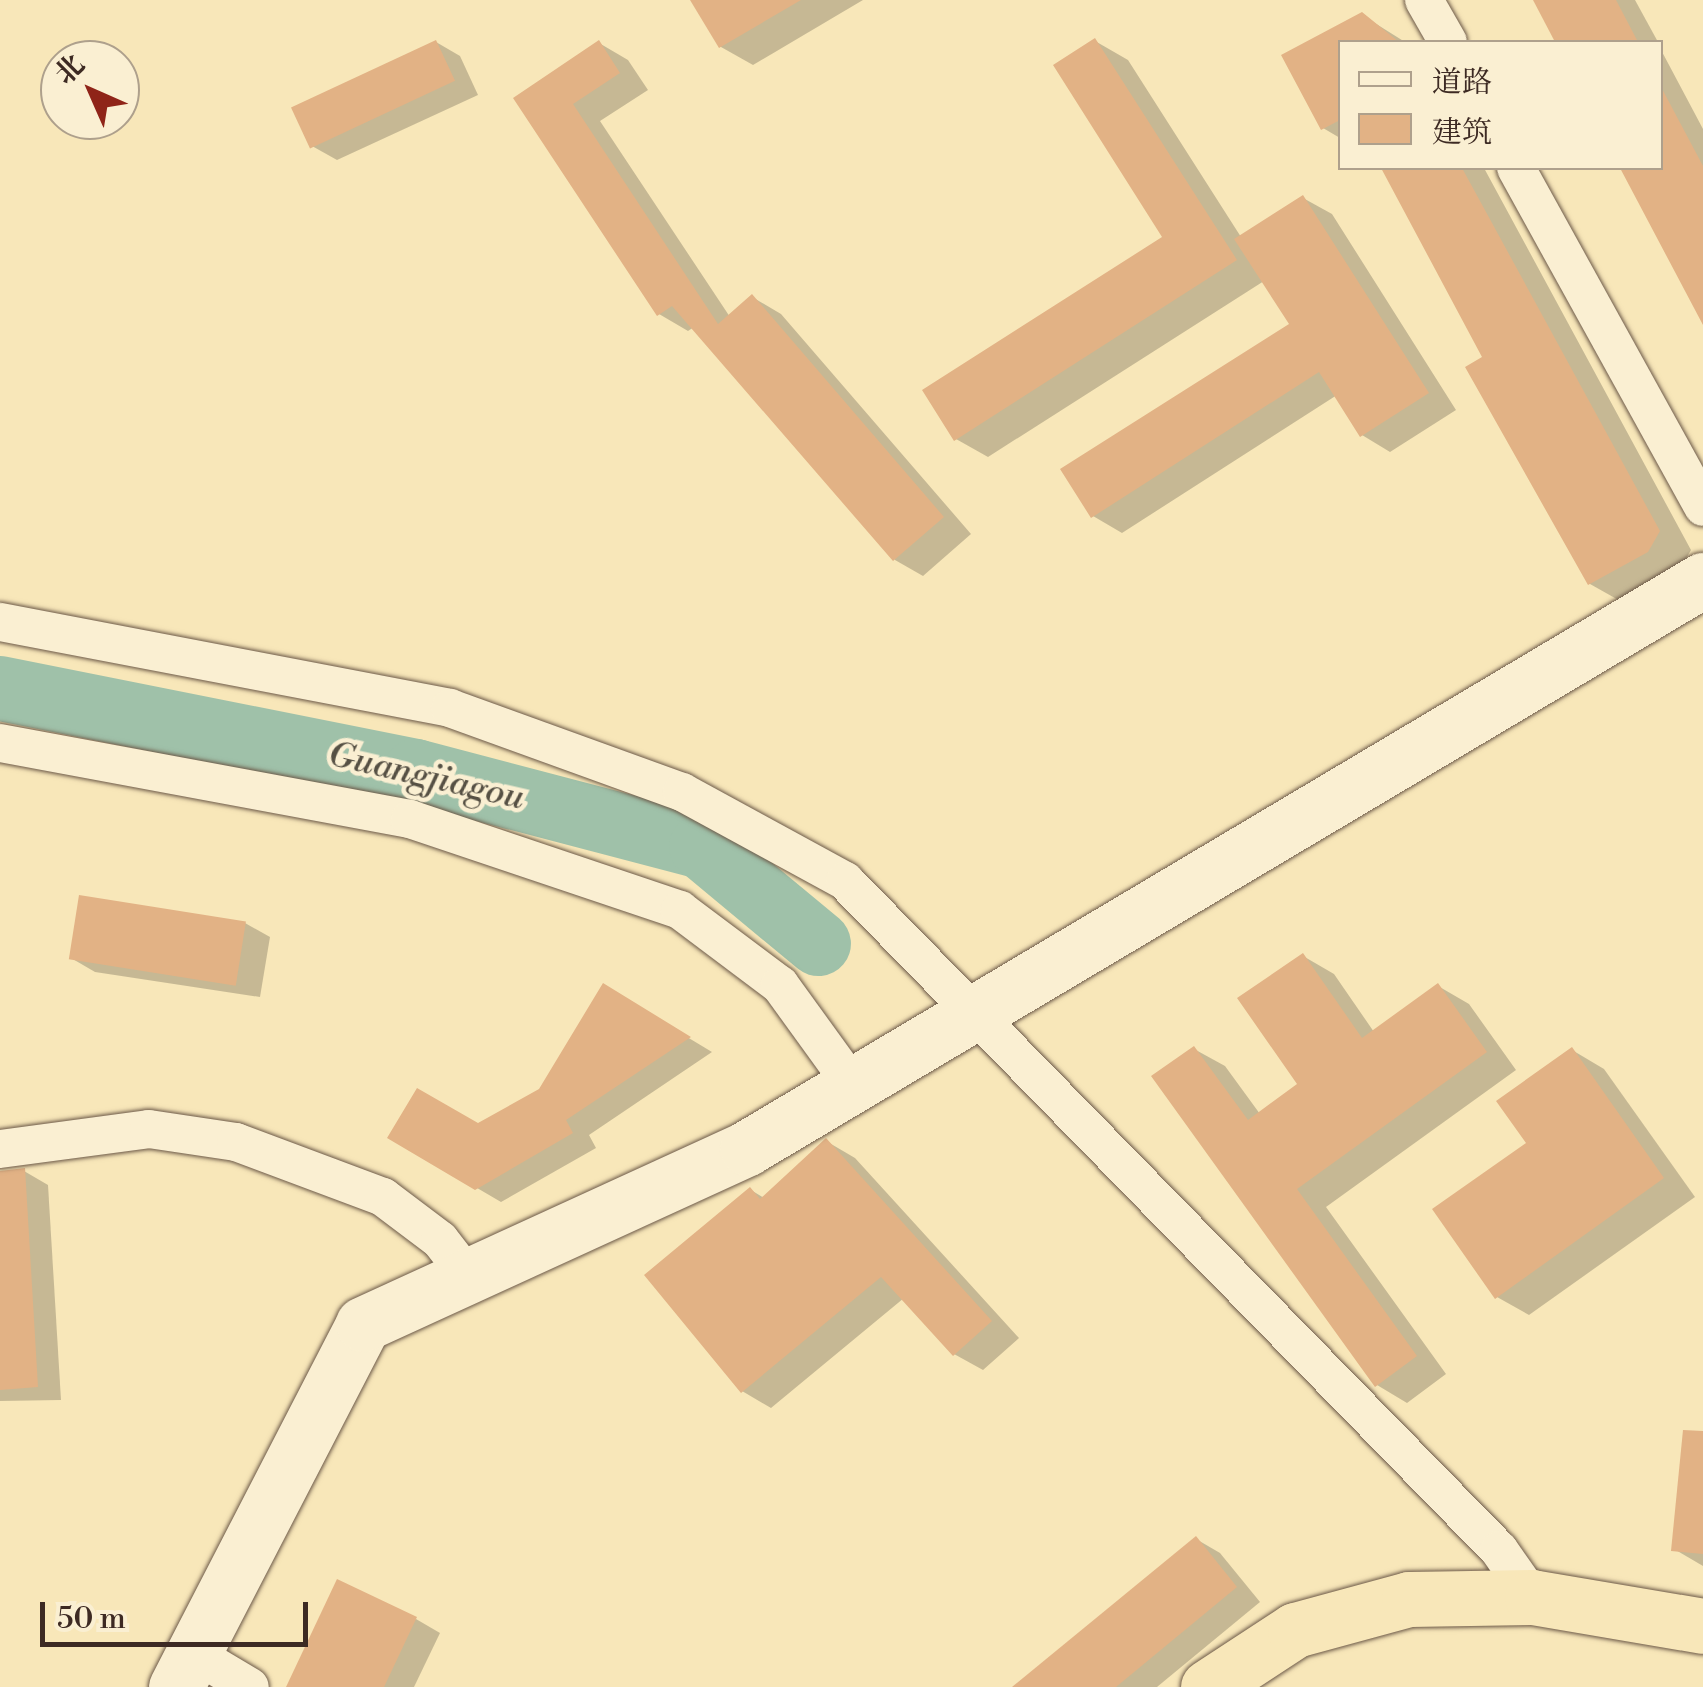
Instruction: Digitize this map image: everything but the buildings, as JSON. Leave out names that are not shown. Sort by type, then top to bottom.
[{"type":"highway","points":[[1208,1687],[1295,1630],[1409,1599],[1532,1598],[1703,1626]]},
{"type":"street","points":[[1424,0],[1447,40]]},
{"type":"street","points":[[1517,170],[1703,506]]},
{"type":"street","points":[[250,1687],[184,1670],[363,1324],[747,1148],[1703,580]]},
{"type":"street","points":[[0,622],[450,708],[682,792],[845,881],[1499,1550],[1532,1598]]},
{"type":"street","points":[[0,744],[410,819],[680,910],[780,985],[853,1086]]},
{"type":"street","points":[[0,1149],[148,1129],[236,1142],[383,1197],[440,1240],[468,1276]]},
{"type":"waterway","name":"Guangjiagou","points":[[0,688],[415,771],[701,846],[818,943]]}]
